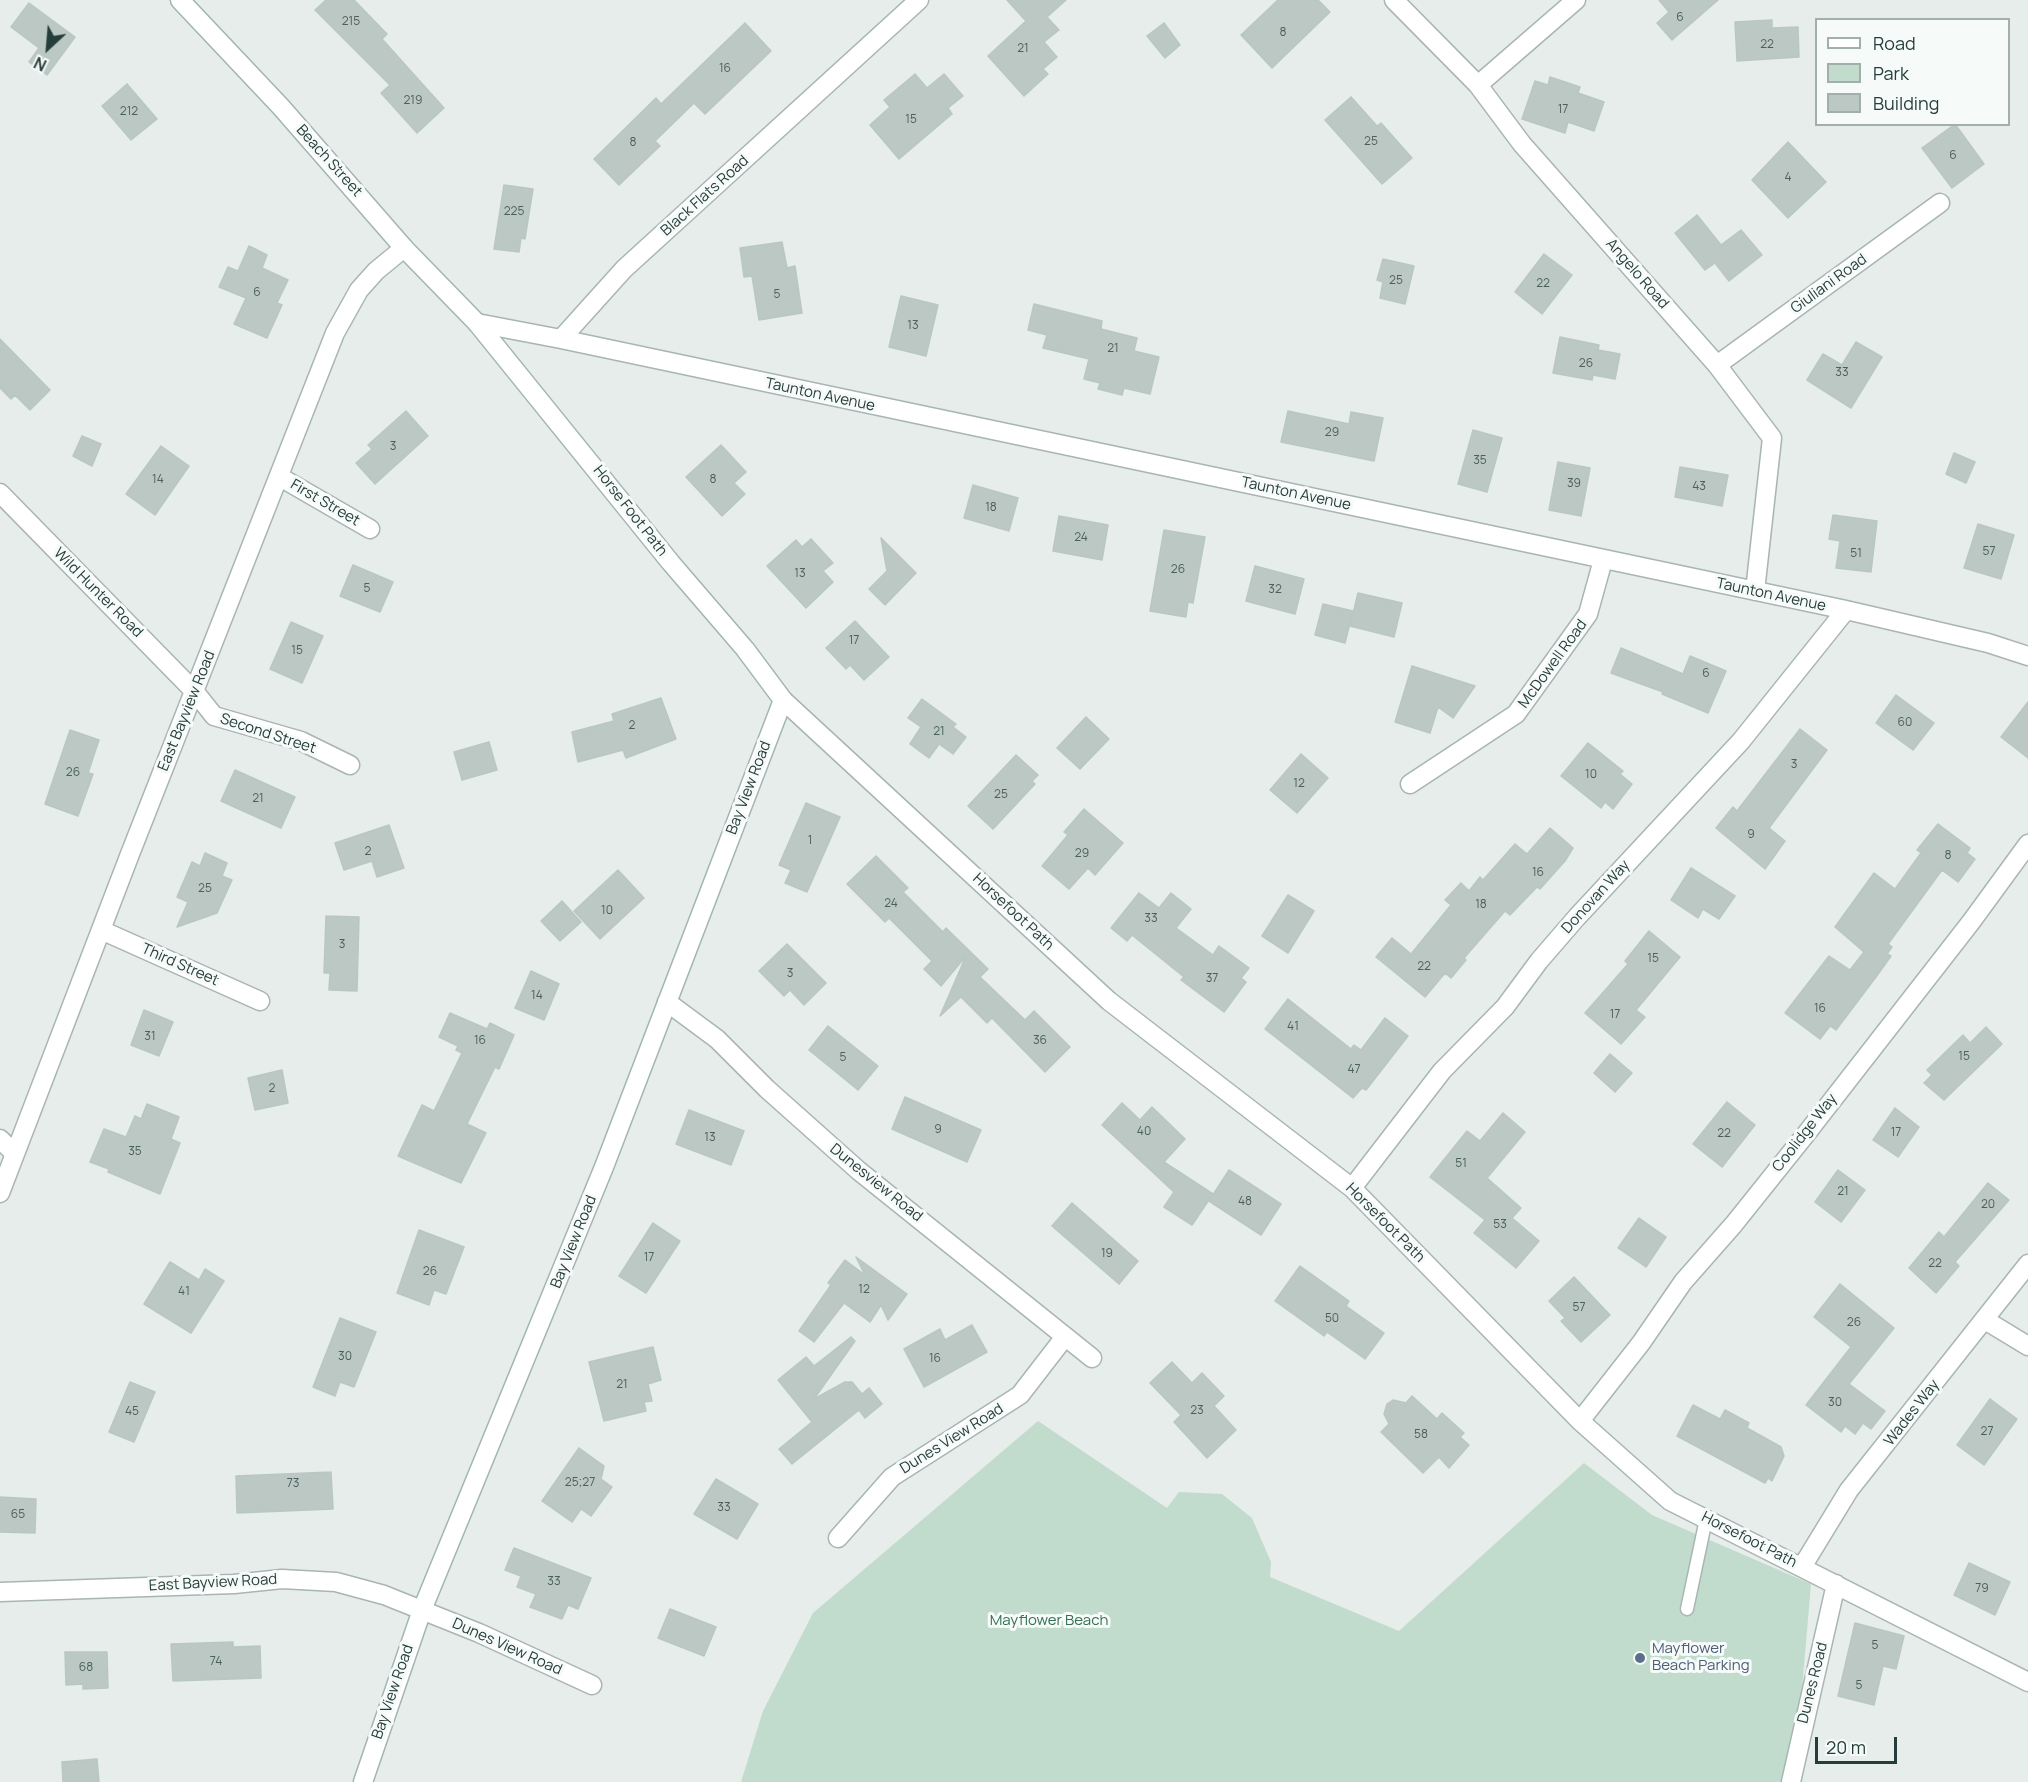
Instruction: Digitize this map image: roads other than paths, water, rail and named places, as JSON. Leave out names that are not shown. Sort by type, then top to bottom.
[{"type":"street","name":"Beach Street","points":[[180,0],[281,107],[404,248],[477,323]]},
{"type":"street","name":"Black Flats Road","points":[[561,339],[624,269],[919,0]]},
{"type":"street","name":"Angelo Road","points":[[1394,0],[1478,85],[1522,144],[1717,365],[1772,438],[1755,591]]},
{"type":"street","points":[[1478,85],[1576,0]]},
{"type":"street","name":"Giuliani Road","points":[[1717,365],[1940,203]]},
{"type":"street","name":"East Bayview Road","points":[[0,1194],[101,930],[345,312],[359,290],[376,271],[404,248]]},
{"type":"street","points":[[477,323],[561,339]]},
{"type":"street","name":"Horse Foot Path","points":[[477,323],[671,563],[745,649],[783,700]]},
{"type":"street","name":"Taunton Avenue","points":[[561,339],[1846,610],[1988,643],[2028,656]]},
{"type":"street","name":"First Street","points":[[280,477],[370,530]]},
{"type":"street","name":"Wild Hunter Road","points":[[0,493],[195,692]]},
{"type":"street","name":"McDowell Road","points":[[1410,784],[1516,714],[1588,614],[1603,560]]},
{"type":"street","name":"Donovan Way","points":[[1352,1188],[1442,1071],[1505,1007],[1577,916],[1740,741],[1846,610]]},
{"type":"street","name":"Second Street","points":[[195,692],[214,716],[301,741],[350,765]]},
{"type":"street","name":"Bay View Road","points":[[363,1782],[422,1610],[604,1167],[783,700]]},
{"type":"street","name":"Horsefoot Path","points":[[783,700],[1109,1001],[1352,1188],[1580,1421],[1670,1500],[2028,1682]]},
{"type":"street","name":"Coolidge Way","points":[[1580,1421],[1641,1342],[1683,1282],[1734,1224],[1806,1134],[1971,922],[2028,844]]},
{"type":"street","name":"Third Street","points":[[101,930],[260,1001]]},
{"type":"street","name":"Dunesview Road","points":[[667,1002],[717,1039],[767,1089],[841,1156],[1064,1338],[1092,1358]]},
{"type":"street","points":[[0,1140],[15,1154]]},
{"type":"street","name":"Wades Way","points":[[1802,1567],[1849,1490],[2028,1264]]},
{"type":"street","points":[[1985,1320],[2028,1346]]},
{"type":"street","name":"Dunes View Road","points":[[838,1538],[892,1477],[1020,1395],[1064,1338]]},
{"type":"street","name":"East Bayview Road","points":[[0,1592],[304,1580],[356,1585],[422,1610]]},
{"type":"street","name":"Dunes Road","points":[[1791,1782],[1836,1584]]},
{"type":"street","name":"Dunes View Road","points":[[422,1610],[479,1633],[592,1685]]},
{"type":"lane","points":[[1688,1609],[1706,1519]]},
{"type":"place","name":"Mayflower Beach Parking","points":[[1640,1658]]},
{"type":"park label","name":"Mayflower Beach","points":[[1049,1621]]}]
